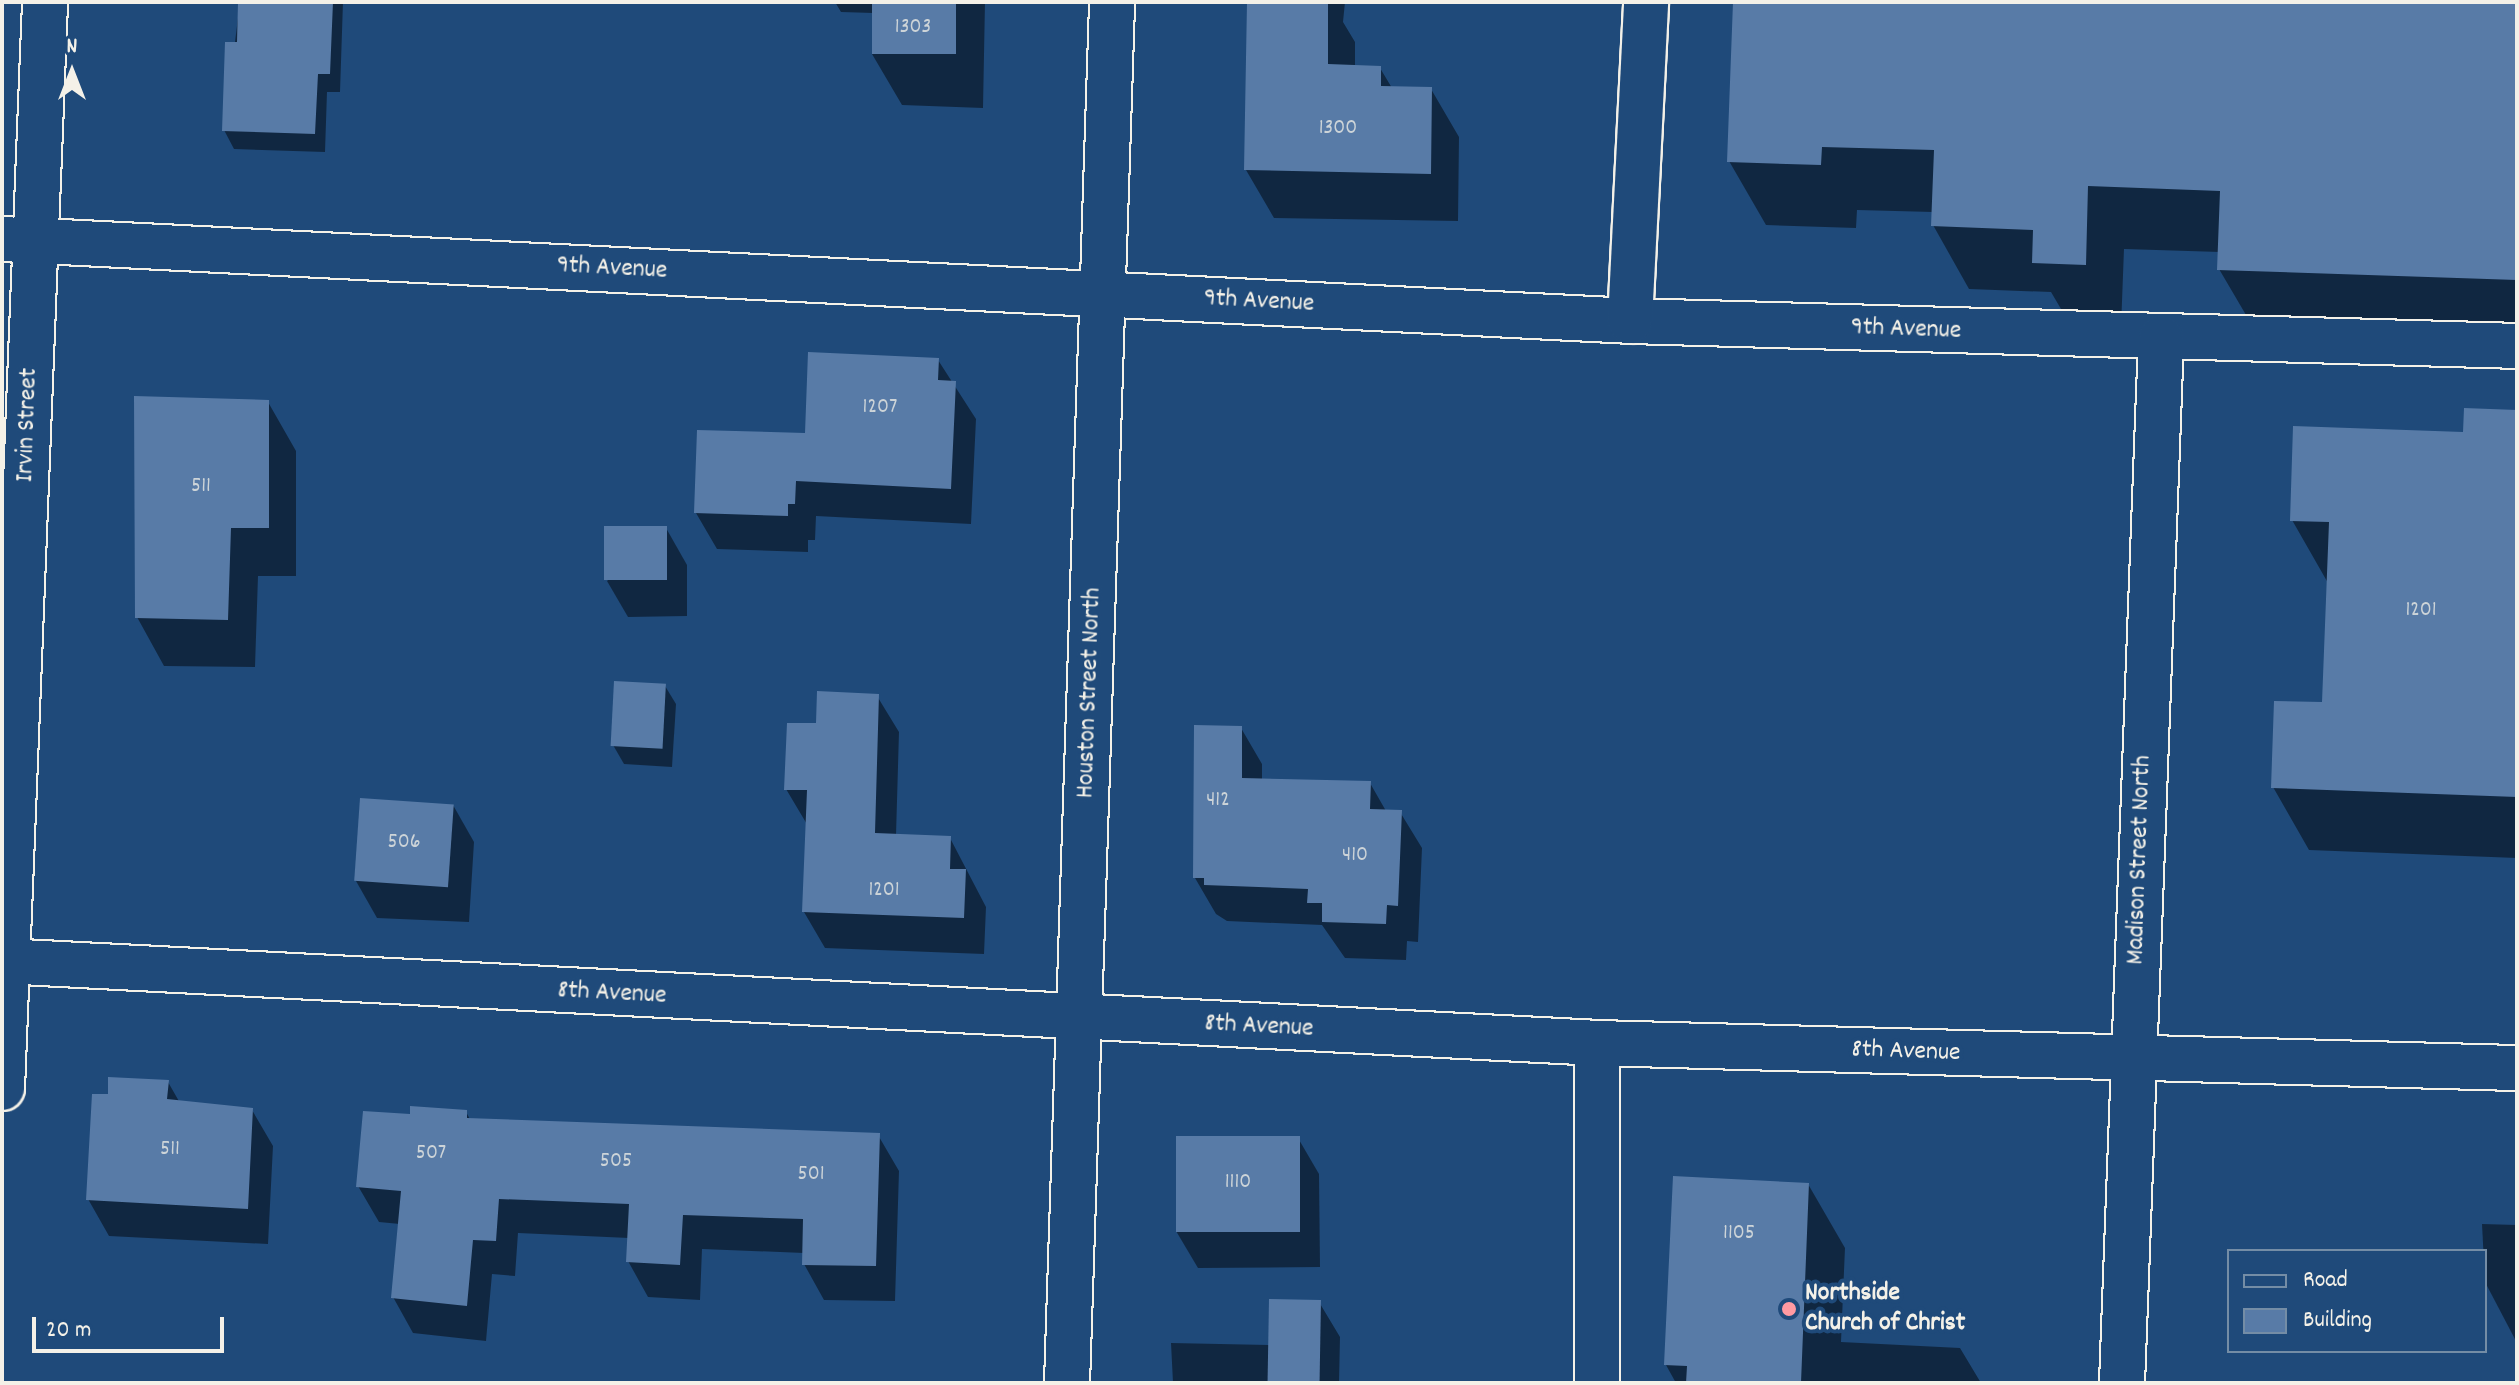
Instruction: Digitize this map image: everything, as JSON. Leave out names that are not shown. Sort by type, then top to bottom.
[{"type":"street","name":"Irvin Street","points":[[2,1088],[19,239],[45,2]]},
{"type":"street","name":"Houston Street North","points":[[1067,1383],[1112,2]]},
{"type":"street","points":[[1630,321],[1646,2]]},
{"type":"street","name":"9th Avenue","points":[[19,239],[1630,321],[2517,346]]},
{"type":"street","name":"Madison Street North","points":[[2122,1383],[2161,338]]},
{"type":"street","name":"8th Avenue","points":[[4,962],[1597,1043],[2517,1068]]},
{"type":"street","points":[[1597,1043],[1597,1383]]},
{"type":"building","points":[[238,2],[333,2],[330,74],[318,74],[315,134],[222,131],[225,42],[237,42]]},
{"type":"building","points":[[872,2],[956,2],[956,54],[872,54]]},
{"type":"building","points":[[1247,2],[1328,2],[1328,64],[1381,66],[1381,86],[1432,87],[1431,174],[1244,170]]},
{"type":"building","points":[[1733,2],[2517,2],[2517,280],[2217,270],[2220,191],[2088,186],[2086,265],[2032,263],[2033,230],[1931,226],[1934,150],[1822,147],[1821,165],[1727,162]]},
{"type":"building","points":[[808,352],[939,358],[938,380],[956,381],[951,489],[796,481],[795,504],[788,504],[788,516],[694,513],[697,430],[805,433]]},
{"type":"building","points":[[134,396],[269,400],[269,528],[231,528],[228,620],[135,618]]},
{"type":"building","points":[[2464,408],[2517,410],[2517,797],[2271,788],[2274,701],[2322,702],[2329,522],[2290,521],[2293,426],[2463,432]]},
{"type":"building","points":[[604,526],[667,526],[667,580],[604,580]]},
{"type":"building","points":[[614,681],[666,684],[663,749],[611,746]]},
{"type":"building","points":[[817,691],[879,694],[875,833],[951,836],[950,869],[966,869],[964,918],[802,912],[807,790],[784,790],[787,723],[816,723]]},
{"type":"building","points":[[1194,725],[1242,726],[1242,778],[1371,781],[1370,809],[1402,810],[1398,906],[1387,905],[1386,924],[1322,922],[1322,903],[1307,903],[1308,889],[1204,885],[1204,878],[1193,878]]},
{"type":"building","points":[[360,798],[454,805],[448,887],[354,881]]},
{"type":"building","points":[[108,1077],[169,1080],[167,1099],[253,1108],[248,1209],[86,1200],[92,1094],[108,1094]]},
{"type":"building","points":[[410,1106],[467,1110],[467,1118],[880,1133],[876,1266],[802,1265],[803,1219],[683,1215],[680,1265],[626,1262],[629,1204],[499,1199],[496,1241],[473,1240],[467,1306],[391,1298],[401,1191],[356,1187],[363,1111],[410,1114]]},
{"type":"building","points":[[1176,1136],[1300,1136],[1300,1232],[1176,1232]]},
{"type":"building","points":[[1673,1176],[1809,1183],[1801,1383],[1686,1383],[1687,1366],[1664,1365]]},
{"type":"building","points":[[1269,1299],[1321,1300],[1320,1383],[1268,1383]]},
{"type":"place","name":"Northside Church of Christ","points":[[1789,1309]]}]
